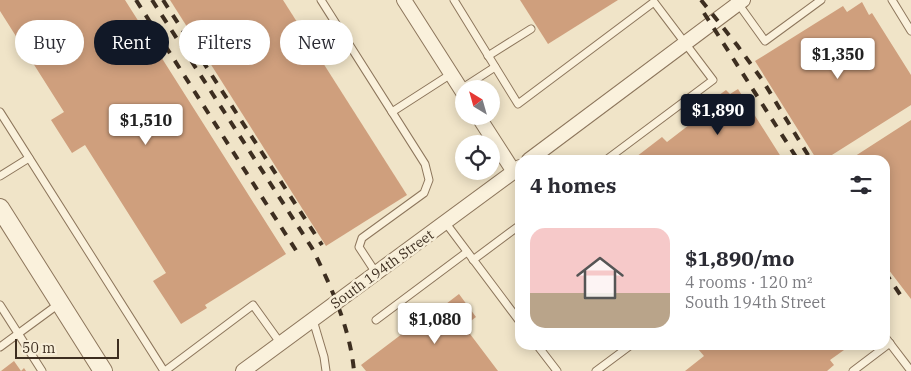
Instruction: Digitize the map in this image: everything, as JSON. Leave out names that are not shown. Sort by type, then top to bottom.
[{"type":"street","points":[[404,0],[455,80]]},
{"type":"street","points":[[536,155],[738,1]]},
{"type":"street","points":[[485,125],[515,166]]},
{"type":"street","name":"South 194th Street","points":[[244,371],[515,170]]},
{"type":"street","points":[[0,208],[103,371]]},
{"type":"lane","points":[[321,0],[425,164],[429,180],[424,193],[362,238],[359,247],[376,273]]},
{"type":"lane","points":[[454,0],[518,104],[654,2],[713,80],[613,155]]},
{"type":"lane","points":[[738,1],[766,41],[821,0]]},
{"type":"lane","points":[[892,0],[911,31]]},
{"type":"lane","points":[[488,56],[531,29]]},
{"type":"lane","points":[[477,80],[495,67]]},
{"type":"lane","points":[[392,112],[451,74]]},
{"type":"lane","points":[[0,112],[164,371],[253,304],[280,344]]},
{"type":"lane","points":[[0,176],[29,158]]},
{"type":"lane","points":[[445,222],[515,315]]},
{"type":"lane","points":[[473,260],[515,229]]},
{"type":"lane","points":[[376,320],[467,252]]},
{"type":"lane","points":[[0,347],[60,302]]},
{"type":"lane","points":[[0,305],[42,371]]},
{"type":"lane","points":[[313,320],[324,357],[326,371]]},
{"type":"lane","points":[[890,343],[911,371]]},
{"type":"lane","points":[[541,350],[557,371]]},
{"type":"lane","points":[[596,371],[624,350]]},
{"type":"lane","points":[[853,371],[881,350]]},
{"type":"building","points":[[0,0],[125,0],[138,20],[94,20],[94,65],[166,65],[286,254],[205,305],[207,308],[181,324],[153,281],[166,273],[85,145],[72,153],[51,120],[64,112],[34,65],[84,65],[84,20],[15,20],[15,35],[0,11]]},
{"type":"building","points":[[170,0],[283,0],[296,20],[280,20],[280,65],[324,65],[407,195],[326,246],[211,65],[270,65],[270,20],[183,20]]},
{"type":"building","points":[[520,0],[618,0],[548,44]]},
{"type":"building","points":[[862,2],[869,15],[872,13],[911,75],[911,105],[832,155],[814,155],[755,61],[843,6],[847,12]]},
{"type":"building","points":[[738,89],[780,155],[639,155],[662,137],[667,142],[711,108],[708,103],[726,90],[730,94]]},
{"type":"building","points":[[911,120],[911,299],[890,272],[890,155],[857,155]]},
{"type":"building","points":[[459,294],[476,317],[464,326],[498,371],[366,371],[361,365],[427,315],[429,317]]},
{"type":"building","points":[[699,350],[844,350],[830,360],[834,365],[827,371],[685,371],[704,356]]},
{"type":"building","points":[[14,361],[21,371],[1,371]]},
{"type":"railway","points":[[136,0],[297,252]]},
{"type":"railway","points":[[152,0],[312,248],[333,292],[344,323],[354,371]]},
{"type":"railway","points":[[163,0],[322,245]]},
{"type":"railway","points":[[701,0],[763,81],[808,155]]},
{"type":"railway","points":[[704,13],[795,155]]},
{"type":"railway","points":[[890,280],[903,299]]}]
